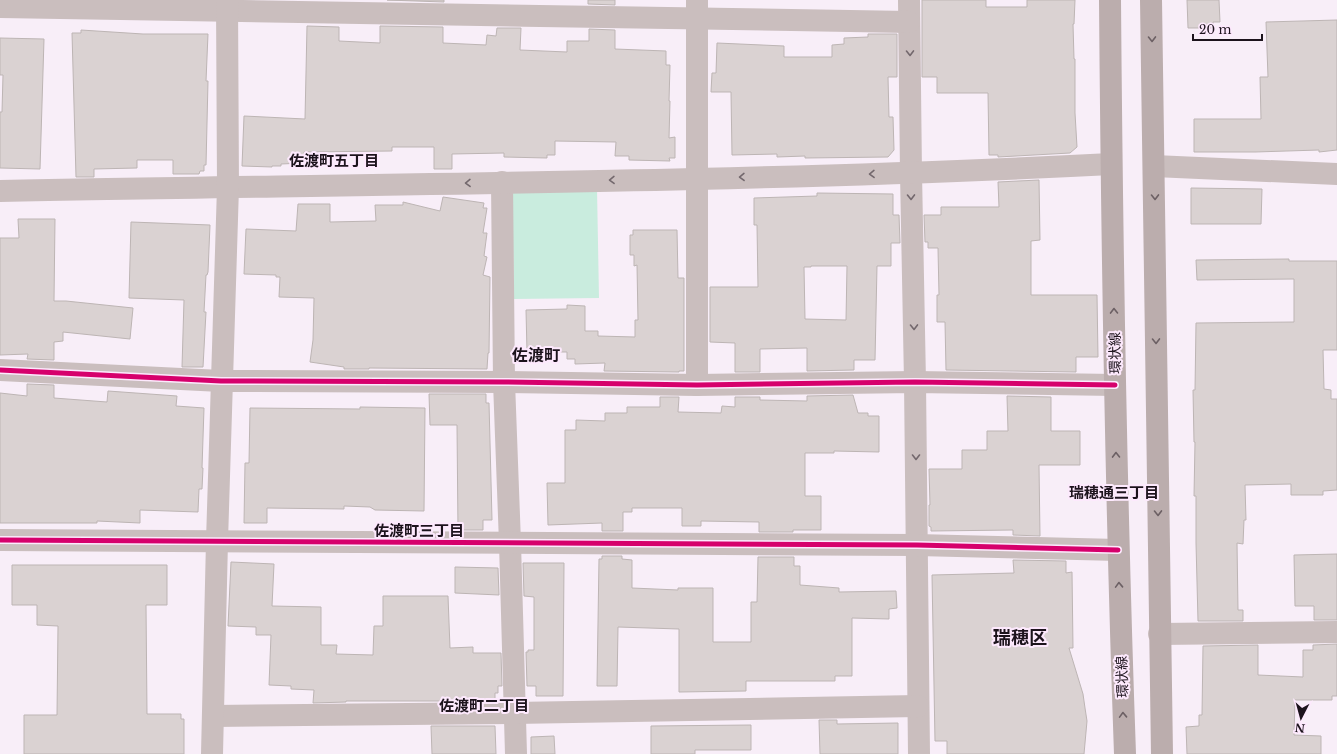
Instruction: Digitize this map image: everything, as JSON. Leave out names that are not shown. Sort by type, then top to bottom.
[{"type":"main road","name":"環状線","points":[[1110,0],[1111,164],[1118,550],[1125,754]]},
{"type":"main road","points":[[1151,0],[1159,634],[1162,754]]},
{"type":"street","points":[[909,0],[919,754]]},
{"type":"street","points":[[0,7],[227,6],[697,9],[909,22]]},
{"type":"street","points":[[212,754],[221,382],[228,187],[227,6]]},
{"type":"street","points":[[697,9],[697,385]]},
{"type":"street","points":[[0,191],[911,173],[1111,164]]},
{"type":"street","points":[[1154,166],[1337,174]]},
{"type":"street","points":[[502,182],[504,382],[516,754]]},
{"type":"street","points":[[0,370],[221,382],[504,382],[697,385],[915,382],[1115,385]]},
{"type":"street","points":[[0,540],[917,545],[1118,550]]},
{"type":"street","points":[[1159,634],[1337,632]]},
{"type":"street","points":[[214,716],[514,713],[918,706]]},
{"type":"green space","points":[[597,188],[599,298],[514,299],[512,189]]},
{"type":"building","points":[[387,0],[444,0],[444,2]]},
{"type":"building","points":[[588,0],[615,0],[615,5],[588,4]]},
{"type":"building","points":[[922,0],[986,0],[986,7],[1027,7],[1027,0],[1075,0],[1073,24],[1077,147],[1070,153],[998,157],[998,155],[989,155],[988,93],[937,93],[937,77],[922,77]]},
{"type":"building","points":[[1187,0],[1219,0],[1220,22],[1213,22],[1213,28],[1188,28]]},
{"type":"building","points":[[1337,20],[1337,150],[1319,152],[1319,150],[1194,152],[1194,119],[1261,119],[1260,77],[1268,77],[1266,22]]},
{"type":"building","points":[[307,26],[339,27],[339,41],[380,43],[380,26],[443,27],[443,43],[486,45],[487,35],[496,36],[497,28],[521,28],[520,50],[567,52],[567,41],[589,41],[589,29],[615,30],[615,49],[666,51],[666,65],[670,65],[669,138],[675,137],[675,158],[669,158],[670,161],[629,160],[629,156],[615,156],[616,142],[555,141],[555,155],[547,155],[547,158],[504,157],[504,153],[452,154],[452,169],[434,169],[434,147],[392,147],[392,151],[304,152],[303,163],[281,164],[281,166],[272,167],[242,166],[244,116],[305,119]]},
{"type":"building","points":[[81,30],[143,34],[208,34],[206,81],[208,81],[206,165],[204,165],[204,171],[200,171],[199,174],[173,174],[173,160],[137,160],[137,168],[94,169],[94,177],[76,177],[72,33],[81,33]]},
{"type":"building","points":[[868,34],[897,34],[897,77],[888,77],[889,117],[893,117],[894,150],[888,157],[805,158],[805,156],[777,157],[777,154],[732,155],[731,92],[711,92],[712,73],[716,73],[717,43],[784,46],[784,57],[832,57],[832,45],[844,44],[844,38],[868,37]]},
{"type":"building","points":[[0,38],[44,39],[40,169],[0,168],[0,112],[2,112],[3,75],[0,75]]},
{"type":"building","points":[[1039,180],[1040,240],[1031,241],[1031,295],[1097,295],[1098,357],[1076,357],[1076,372],[946,370],[945,322],[937,322],[937,295],[939,295],[938,248],[928,248],[928,242],[925,242],[924,215],[941,215],[941,207],[999,207],[998,182]]},
{"type":"building","points":[[1191,188],[1262,189],[1261,224],[1191,224]]},
{"type":"building","points":[[817,193],[893,194],[893,215],[899,215],[900,243],[891,243],[891,266],[877,266],[875,360],[854,360],[854,370],[807,371],[807,348],[760,349],[760,372],[735,372],[735,343],[710,342],[710,287],[758,287],[757,225],[754,225],[754,198],[817,196]],"holes":[[[847,266],[846,320],[805,319],[804,267]]]},
{"type":"building","points":[[443,197],[484,203],[483,208],[487,208],[483,233],[487,233],[484,256],[487,257],[483,275],[490,277],[489,353],[487,369],[344,369],[344,367],[310,362],[313,340],[314,298],[279,297],[280,277],[276,277],[276,275],[244,274],[246,229],[296,231],[298,204],[330,204],[330,222],[376,221],[375,205],[403,205],[403,202],[440,211]]},
{"type":"building","points":[[18,219],[55,219],[54,301],[133,308],[130,339],[63,332],[63,341],[54,342],[54,360],[27,359],[28,354],[0,355],[0,238],[19,238]]},
{"type":"building","points":[[131,222],[210,225],[208,272],[206,275],[204,312],[206,312],[203,367],[182,367],[184,300],[129,298]]},
{"type":"building","points":[[633,230],[677,230],[678,278],[684,278],[684,371],[604,371],[605,363],[575,364],[575,359],[567,359],[567,352],[527,352],[526,310],[567,309],[567,305],[585,306],[585,331],[598,331],[598,336],[635,337],[635,320],[638,320],[637,265],[634,266],[634,255],[630,255],[630,235],[633,235]]},
{"type":"building","points":[[1289,259],[1289,261],[1337,261],[1337,350],[1323,350],[1324,389],[1331,390],[1331,399],[1337,399],[1337,490],[1323,491],[1323,495],[1291,495],[1291,484],[1245,485],[1246,520],[1244,520],[1243,544],[1237,543],[1238,610],[1243,610],[1243,621],[1198,621],[1196,496],[1194,496],[1195,442],[1193,390],[1195,390],[1196,323],[1294,322],[1294,279],[1197,280],[1196,260]]},
{"type":"building","points":[[27,384],[54,385],[54,398],[107,402],[108,391],[177,396],[176,406],[204,408],[202,489],[199,489],[198,512],[140,510],[140,523],[97,521],[97,523],[0,523],[0,393],[27,396]]},
{"type":"building","points":[[429,394],[486,394],[486,403],[489,403],[492,520],[483,520],[483,530],[458,530],[457,425],[430,425]]},
{"type":"building","points":[[853,395],[858,413],[868,413],[868,416],[879,416],[879,452],[834,451],[834,453],[805,453],[805,496],[821,496],[821,530],[759,532],[759,522],[701,521],[701,526],[682,526],[682,508],[632,508],[632,512],[623,512],[623,531],[602,531],[602,523],[548,525],[547,483],[565,483],[565,430],[576,430],[576,420],[605,421],[605,413],[627,413],[627,407],[660,407],[660,397],[679,397],[678,412],[721,413],[722,406],[735,407],[735,397],[760,397],[760,400],[807,401],[807,396]]},
{"type":"building","points":[[1007,396],[1051,397],[1051,431],[1080,431],[1080,465],[1039,465],[1040,536],[1013,535],[1013,530],[931,531],[931,527],[929,526],[929,469],[962,469],[962,450],[987,450],[987,431],[1008,431]]},
{"type":"building","points":[[360,407],[425,408],[424,511],[375,510],[370,507],[344,506],[344,509],[267,508],[267,523],[244,523],[245,463],[249,463],[250,408],[360,409]]},
{"type":"building","points":[[1337,554],[1337,620],[1314,620],[1314,606],[1295,606],[1294,555]]},
{"type":"building","points":[[602,556],[622,556],[622,559],[632,560],[632,588],[678,590],[678,588],[713,588],[713,642],[751,642],[751,602],[757,602],[758,557],[794,557],[794,566],[800,566],[800,585],[839,588],[839,592],[896,591],[897,608],[889,609],[889,619],[852,618],[852,676],[835,676],[835,681],[746,681],[746,691],[679,692],[679,629],[618,627],[617,686],[597,686],[599,559],[602,559]]},
{"type":"building","points":[[1013,560],[1066,561],[1066,573],[1072,572],[1073,648],[1069,648],[1083,694],[1087,721],[1084,754],[947,754],[947,741],[935,741],[932,575],[1014,573]]},
{"type":"building","points":[[231,562],[274,564],[272,606],[321,607],[321,645],[337,645],[336,654],[373,655],[374,626],[383,626],[383,596],[448,596],[450,648],[473,647],[473,653],[501,653],[502,686],[498,686],[498,693],[495,693],[495,701],[346,701],[313,703],[314,690],[291,689],[291,686],[269,685],[271,635],[256,635],[256,627],[228,626]]},
{"type":"building","points":[[523,563],[564,563],[563,696],[536,696],[536,686],[527,686],[526,652],[528,652],[528,650],[534,650],[534,597],[524,596]]},
{"type":"building","points":[[12,565],[167,565],[167,605],[146,605],[147,714],[181,714],[181,719],[184,719],[184,754],[24,754],[24,715],[57,715],[58,626],[37,625],[37,605],[12,605]]},
{"type":"building","points":[[455,567],[498,568],[499,595],[455,593]]},
{"type":"building","points":[[1337,644],[1337,696],[1332,696],[1332,700],[1295,700],[1294,735],[1321,736],[1321,754],[1187,754],[1186,727],[1199,726],[1199,715],[1202,715],[1203,646],[1258,645],[1258,675],[1303,677],[1303,650],[1313,650],[1313,645]]},
{"type":"building","points":[[819,720],[837,720],[837,724],[898,723],[898,754],[820,754]]},
{"type":"building","points":[[751,725],[751,750],[695,750],[695,754],[651,754],[651,726]]},
{"type":"building","points":[[431,726],[495,726],[496,754],[432,754]]},
{"type":"building","points":[[554,736],[555,754],[531,754],[531,737]]},
{"type":"cycle path","points":[[0,370],[221,381],[504,382],[697,385],[915,382],[1115,385]]},
{"type":"cycle path","points":[[0,540],[917,545],[1118,550]]},
{"type":"district","name":"佐渡町五丁目","points":[[334,160]]},
{"type":"district","name":"佐渡町","points":[[536,355]]},
{"type":"district","name":"瑞穂通三丁目","points":[[1114,492]]},
{"type":"district","name":"佐渡町三丁目","points":[[419,530]]},
{"type":"district","name":"瑞穂区","points":[[1020,638]]},
{"type":"district","name":"佐渡町二丁目","points":[[484,705]]}]
